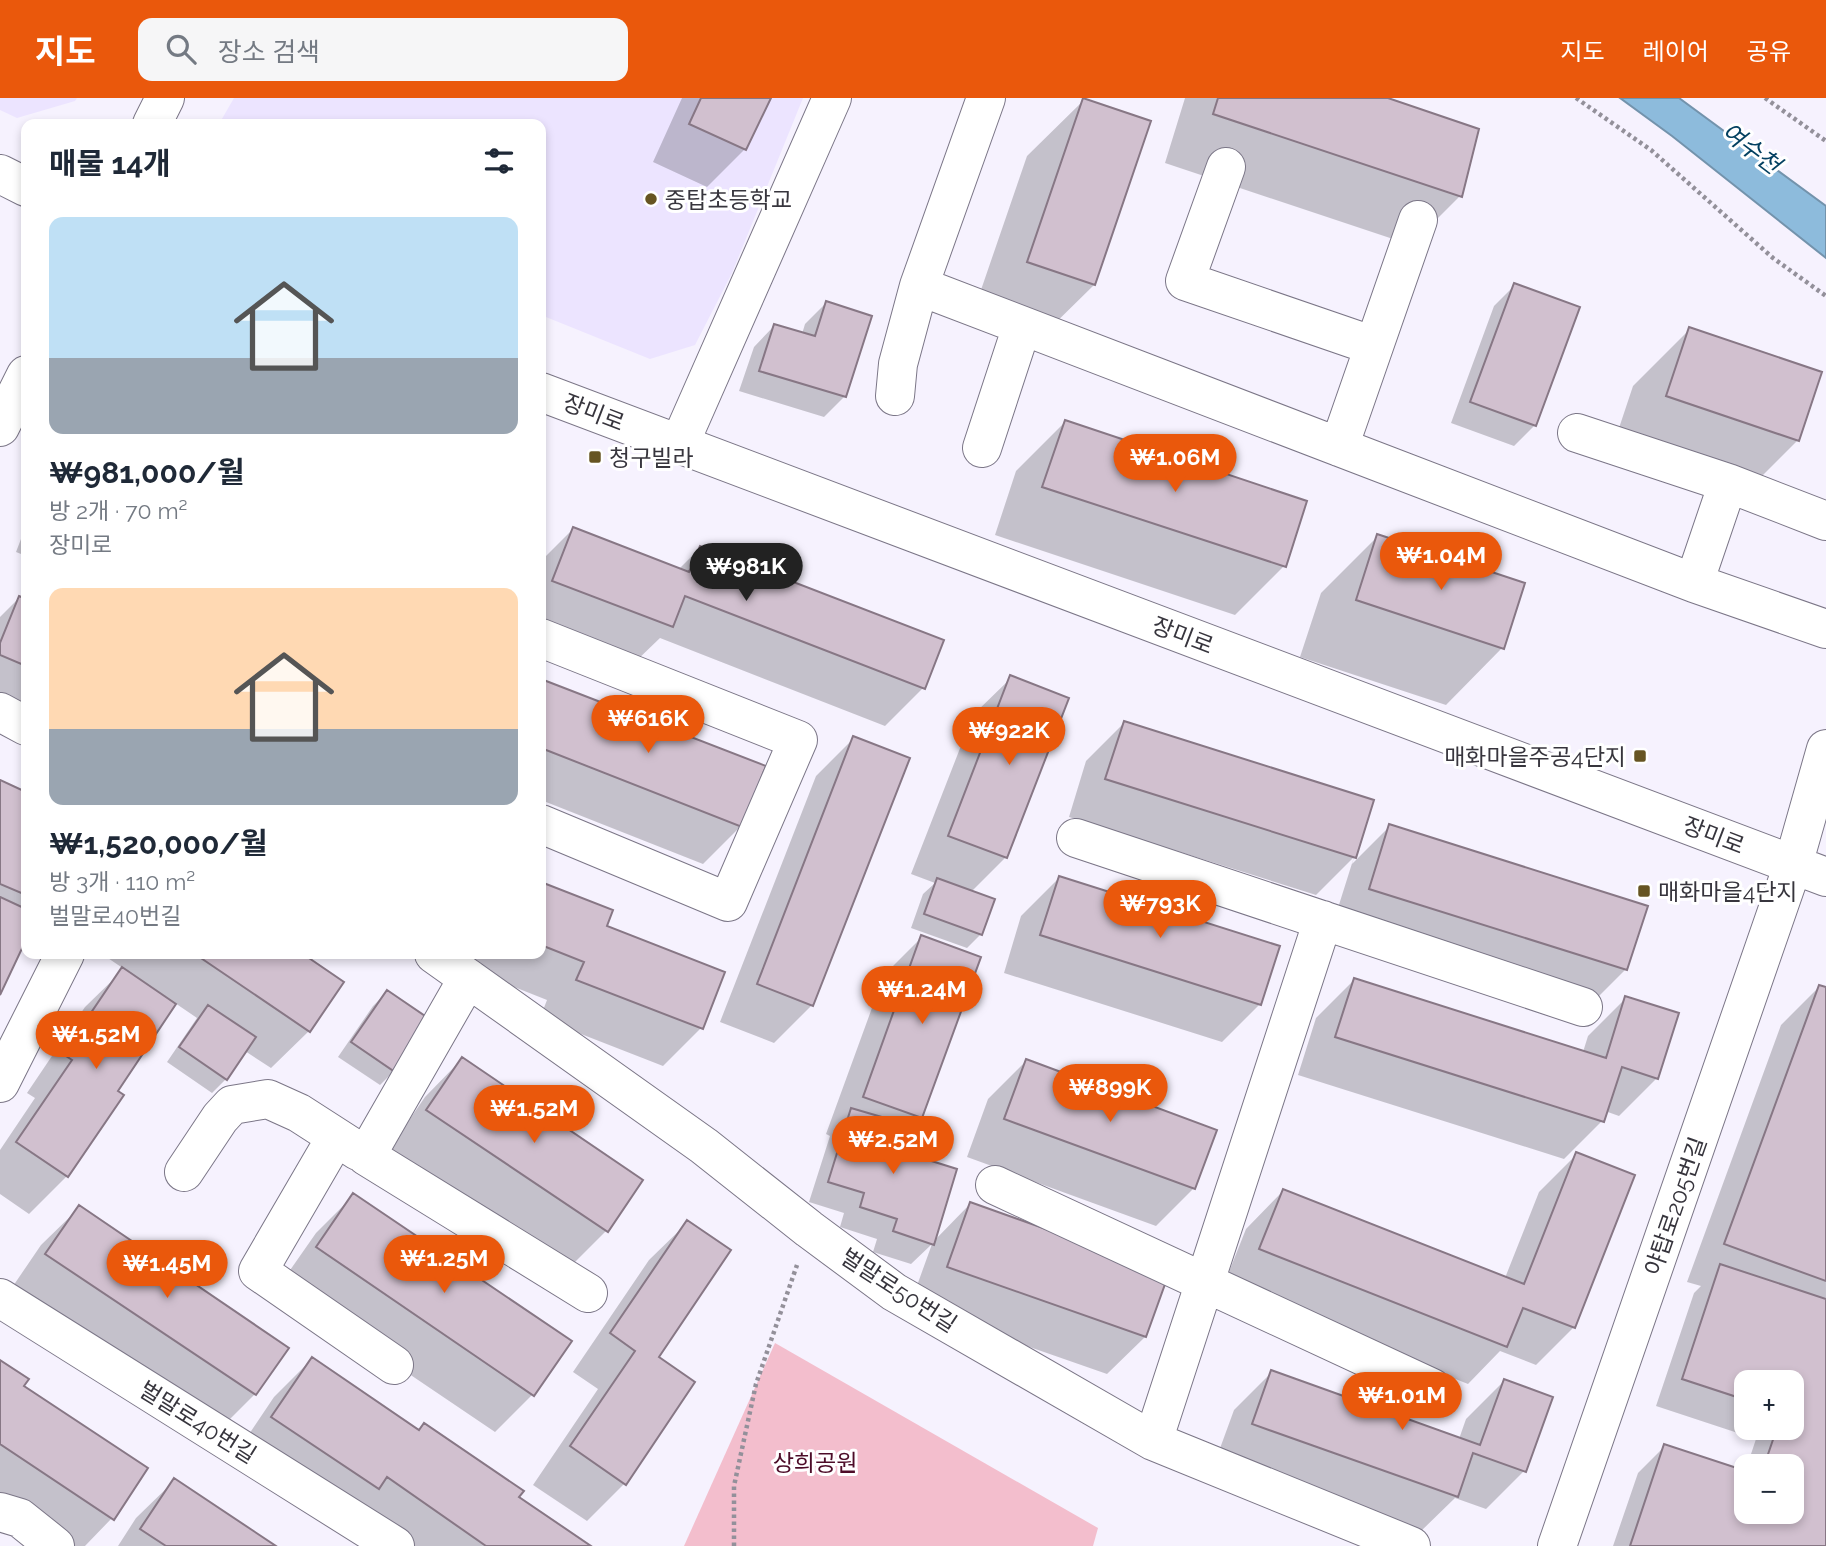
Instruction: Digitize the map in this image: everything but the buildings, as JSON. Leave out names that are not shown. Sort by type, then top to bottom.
[{"type":"street","points":[[154,119],[165,98]]},
{"type":"street","points":[[679,444],[832,98]]},
{"type":"street","points":[[895,396],[898,364],[919,286],[986,98]]},
{"type":"street","points":[[1226,167],[1185,281],[1374,346]]},
{"type":"street","points":[[0,174],[21,184]]},
{"type":"street","points":[[1339,447],[1418,220]]},
{"type":"street","points":[[919,286],[1694,583],[1826,629]]},
{"type":"street","points":[[982,448],[1023,326]]},
{"type":"street","points":[[0,427],[21,385]]},
{"type":"street","name":"장미로","points":[[546,394],[1809,871]]},
{"type":"street","points":[[1577,433],[1728,483],[1826,521]]},
{"type":"street","points":[[1694,583],[1728,483]]},
{"type":"street","points":[[546,640],[798,740],[728,902],[546,826]]},
{"type":"street","points":[[0,712],[21,723]]},
{"type":"street","name":"야탑로205번길","points":[[1557,1546],[1809,871],[1826,750]]},
{"type":"street","points":[[1076,838],[1583,1007]]},
{"type":"street","points":[[1153,1441],[1324,920]]},
{"type":"street","points":[[0,1083],[62,959]]},
{"type":"street","name":"벌말로50번길","points":[[441,959],[704,1146],[894,1292],[1153,1441],[1411,1546]]},
{"type":"street","points":[[394,1365],[258,1271],[351,1146],[468,978]]},
{"type":"street","points":[[184,1172],[220,1118],[232,1105],[268,1099],[299,1113],[588,1293]]},
{"type":"street","points":[[995,1185],[1432,1388]]},
{"type":"street","name":"벌말로40번길","points":[[0,1298],[395,1546]]},
{"type":"street","points":[[0,1512],[20,1518],[55,1546]]},
{"type":"path","points":[[1576,98],[1651,150],[1773,258],[1826,296]]},
{"type":"path","points":[[1765,98],[1826,141]]},
{"type":"path","points":[[734,1546],[734,1486],[756,1384],[809,1229]]},
{"type":"shaded area","points":[[0,98],[77,98],[75,101],[17,118],[0,110]]},
{"type":"shaded area","name":"중탑초등학교","points":[[234,98],[803,98],[732,273],[695,345],[650,359],[546,317],[546,119],[222,119]]},
{"type":"green space","name":"상희공원","points":[[775,1343],[1098,1528],[1093,1546],[684,1546]]},
{"type":"water","points":[[1620,98],[1679,98],[1826,206],[1826,258],[1672,136]]},
{"type":"place","name":"중탑초등학교","points":[[651,199]]},
{"type":"place","name":"청구빌라","points":[[595,457]]},
{"type":"place","name":"매화마을주공4단지","points":[[1640,756]]},
{"type":"place","name":"매화마을4단지","points":[[1644,891]]},
{"type":"water label","name":"여수천","points":[[1751,148]]}]
